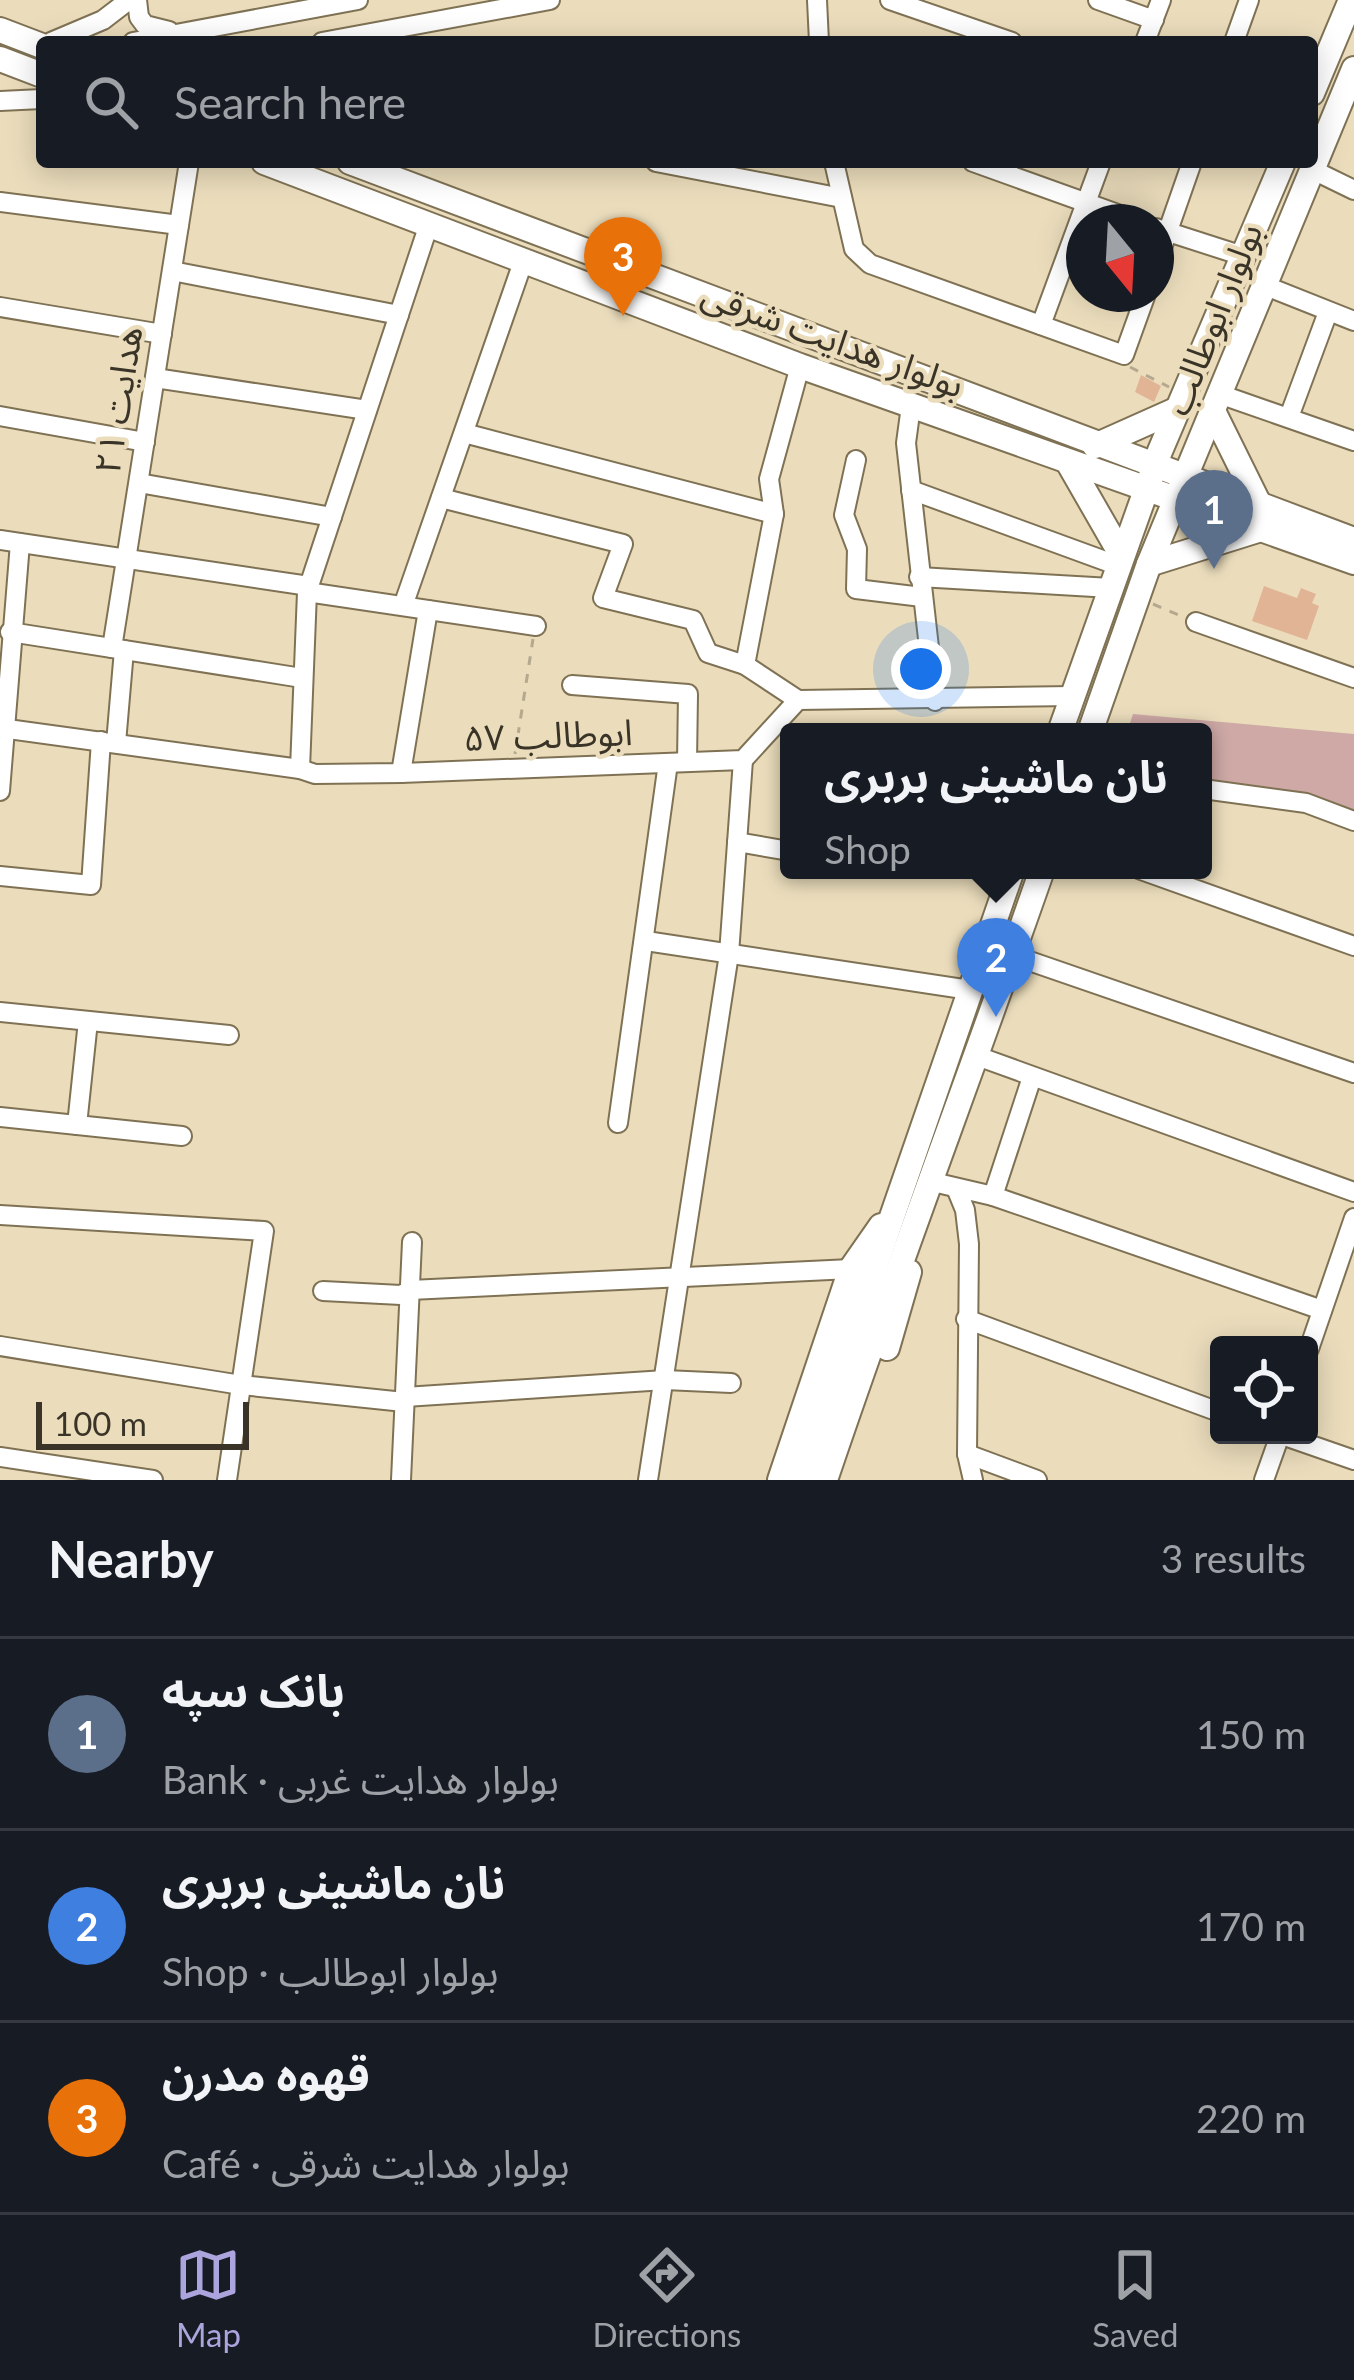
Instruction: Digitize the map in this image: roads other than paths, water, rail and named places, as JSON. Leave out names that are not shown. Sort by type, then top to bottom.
[{"type":"main road","points":[[1318,79],[1352,0]]},
{"type":"main road","points":[[0,30],[36,44]]},
{"type":"main road","points":[[0,59],[36,73]]},
{"type":"main road","name":"بولوار ابوطالب","points":[[1318,158],[1354,69]]},
{"type":"main road","name":"بولوار هدایت شرقی","points":[[279,168],[796,365],[1068,462],[1150,478],[1261,518]]},
{"type":"main road","name":"بولوار ابوطالب","points":[[1063,723],[1150,478],[1280,168]]},
{"type":"main road","name":"بولوار هدایت شرقی","points":[[389,169],[1095,446],[1150,478]]},
{"type":"main road","name":"بولوار ابوطالب","points":[[1093,723],[1149,564],[1313,170]]},
{"type":"main road","points":[[796,365],[804,335]]},
{"type":"main road","points":[[1095,446],[1181,402]]},
{"type":"main road","points":[[1218,404],[1261,518],[1354,562]]},
{"type":"main road","points":[[1068,462],[1118,570]]},
{"type":"main road","points":[[1149,564],[1261,518],[1354,540]]},
{"type":"main road","points":[[801,1480],[1009,879]]},
{"type":"main road","points":[[825,1480],[895,1274],[921,1217],[944,1185],[977,1056],[1039,879]]},
{"type":"main road","points":[[780,1480],[851,1269],[893,1210]]},
{"type":"main road","points":[[840,1480],[903,1303],[921,1217]]},
{"type":"street","points":[[66,36],[133,0],[145,26],[179,33]]},
{"type":"street","points":[[170,36],[358,0]]},
{"type":"street","points":[[399,34],[550,0]]},
{"type":"street","points":[[817,0],[819,36]]},
{"type":"street","points":[[890,0],[995,36]]},
{"type":"street","points":[[1098,0],[1154,20]]},
{"type":"street","points":[[1147,36],[1161,0]]},
{"type":"street","points":[[1236,36],[1249,0]]},
{"type":"street","points":[[0,101],[36,99]]},
{"type":"street","name":"هدایت ۲۱","points":[[0,876],[91,885],[127,559],[188,168]]},
{"type":"street","points":[[687,168],[842,198]]},
{"type":"street","points":[[835,168],[854,249],[870,263],[1124,355],[1140,312]]},
{"type":"street","points":[[990,168],[1089,204]]},
{"type":"street","points":[[1042,325],[1099,168]]},
{"type":"street","points":[[1173,204],[1189,168]]},
{"type":"street","points":[[1313,170],[1354,190]]},
{"type":"street","points":[[0,202],[179,225]]},
{"type":"street","points":[[300,769],[308,589],[428,227]]},
{"type":"street","points":[[1174,234],[1243,256]]},
{"type":"street","points":[[403,606],[523,262]]},
{"type":"street","points":[[172,272],[399,315]]},
{"type":"street","points":[[1266,286],[1354,321]]},
{"type":"street","points":[[0,307],[162,334]]},
{"type":"street","points":[[1289,417],[1328,312]]},
{"type":"street","points":[[745,665],[774,514],[769,478],[796,365]]},
{"type":"street","points":[[155,378],[367,410]]},
{"type":"street","points":[[1218,404],[1289,417],[1354,441]]},
{"type":"street","points":[[911,406],[906,442],[935,701]]},
{"type":"street","points":[[0,416],[145,442]]},
{"type":"street","points":[[464,433],[774,514]]},
{"type":"street","points":[[856,460],[844,515],[857,549],[856,589],[1118,570]]},
{"type":"street","points":[[139,483],[332,517]]},
{"type":"street","points":[[911,490],[1118,570]]},
{"type":"street","points":[[441,498],[623,544],[603,598],[693,620],[708,652],[745,665],[798,700],[1073,696]]},
{"type":"street","points":[[0,791],[10,632],[10,542],[536,626]]},
{"type":"street","points":[[401,773],[428,610]]},
{"type":"street","points":[[1196,622],[1354,678]]},
{"type":"street","points":[[10,632],[302,678]]},
{"type":"street","points":[[572,685],[688,694],[619,1123]]},
{"type":"street","points":[[648,1480],[729,954],[743,760],[798,700]]},
{"type":"street","name":"ابوطالب ۵۷","points":[[1,729],[315,774],[743,760]]},
{"type":"street","points":[[1212,790],[1306,803],[1354,821]]},
{"type":"street","points":[[737,842],[780,849]]},
{"type":"street","points":[[1167,879],[1354,946]]},
{"type":"street","points":[[646,941],[970,990]]},
{"type":"street","points":[[1012,955],[1354,1073]]},
{"type":"street","points":[[0,1012],[229,1035]]},
{"type":"street","points":[[77,1125],[88,1022]]},
{"type":"street","points":[[977,1056],[1354,1192]]},
{"type":"street","points":[[993,1196],[1032,1077]]},
{"type":"street","points":[[0,1117],[182,1136]]},
{"type":"street","points":[[944,1185],[993,1196],[1322,1310]]},
{"type":"street","points":[[944,1185],[965,1210],[969,1244],[967,1454],[974,1480]]},
{"type":"street","points":[[0,1215],[263,1232],[227,1480]]},
{"type":"street","points":[[1313,1336],[1354,1218]]},
{"type":"street","points":[[401,1480],[412,1242]]},
{"type":"street","points":[[323,1291],[400,1295],[410,1290],[851,1269]]},
{"type":"street","points":[[966,1318],[1210,1409]]},
{"type":"street","points":[[0,1346],[241,1384],[405,1400],[665,1380],[731,1383]]},
{"type":"street","points":[[1264,1480],[1278,1444]]},
{"type":"street","points":[[1307,1444],[1354,1460]]},
{"type":"street","points":[[967,1454],[1036,1480]]},
{"type":"street","points":[[0,1457],[153,1480]]},
{"type":"place","name":"قهوه مدرن","points":[[623,316]]},
{"type":"place","name":"بانک سپه","points":[[1214,569]]},
{"type":"place","name":"نان ماشینی بربری","points":[[996,1017]]}]
